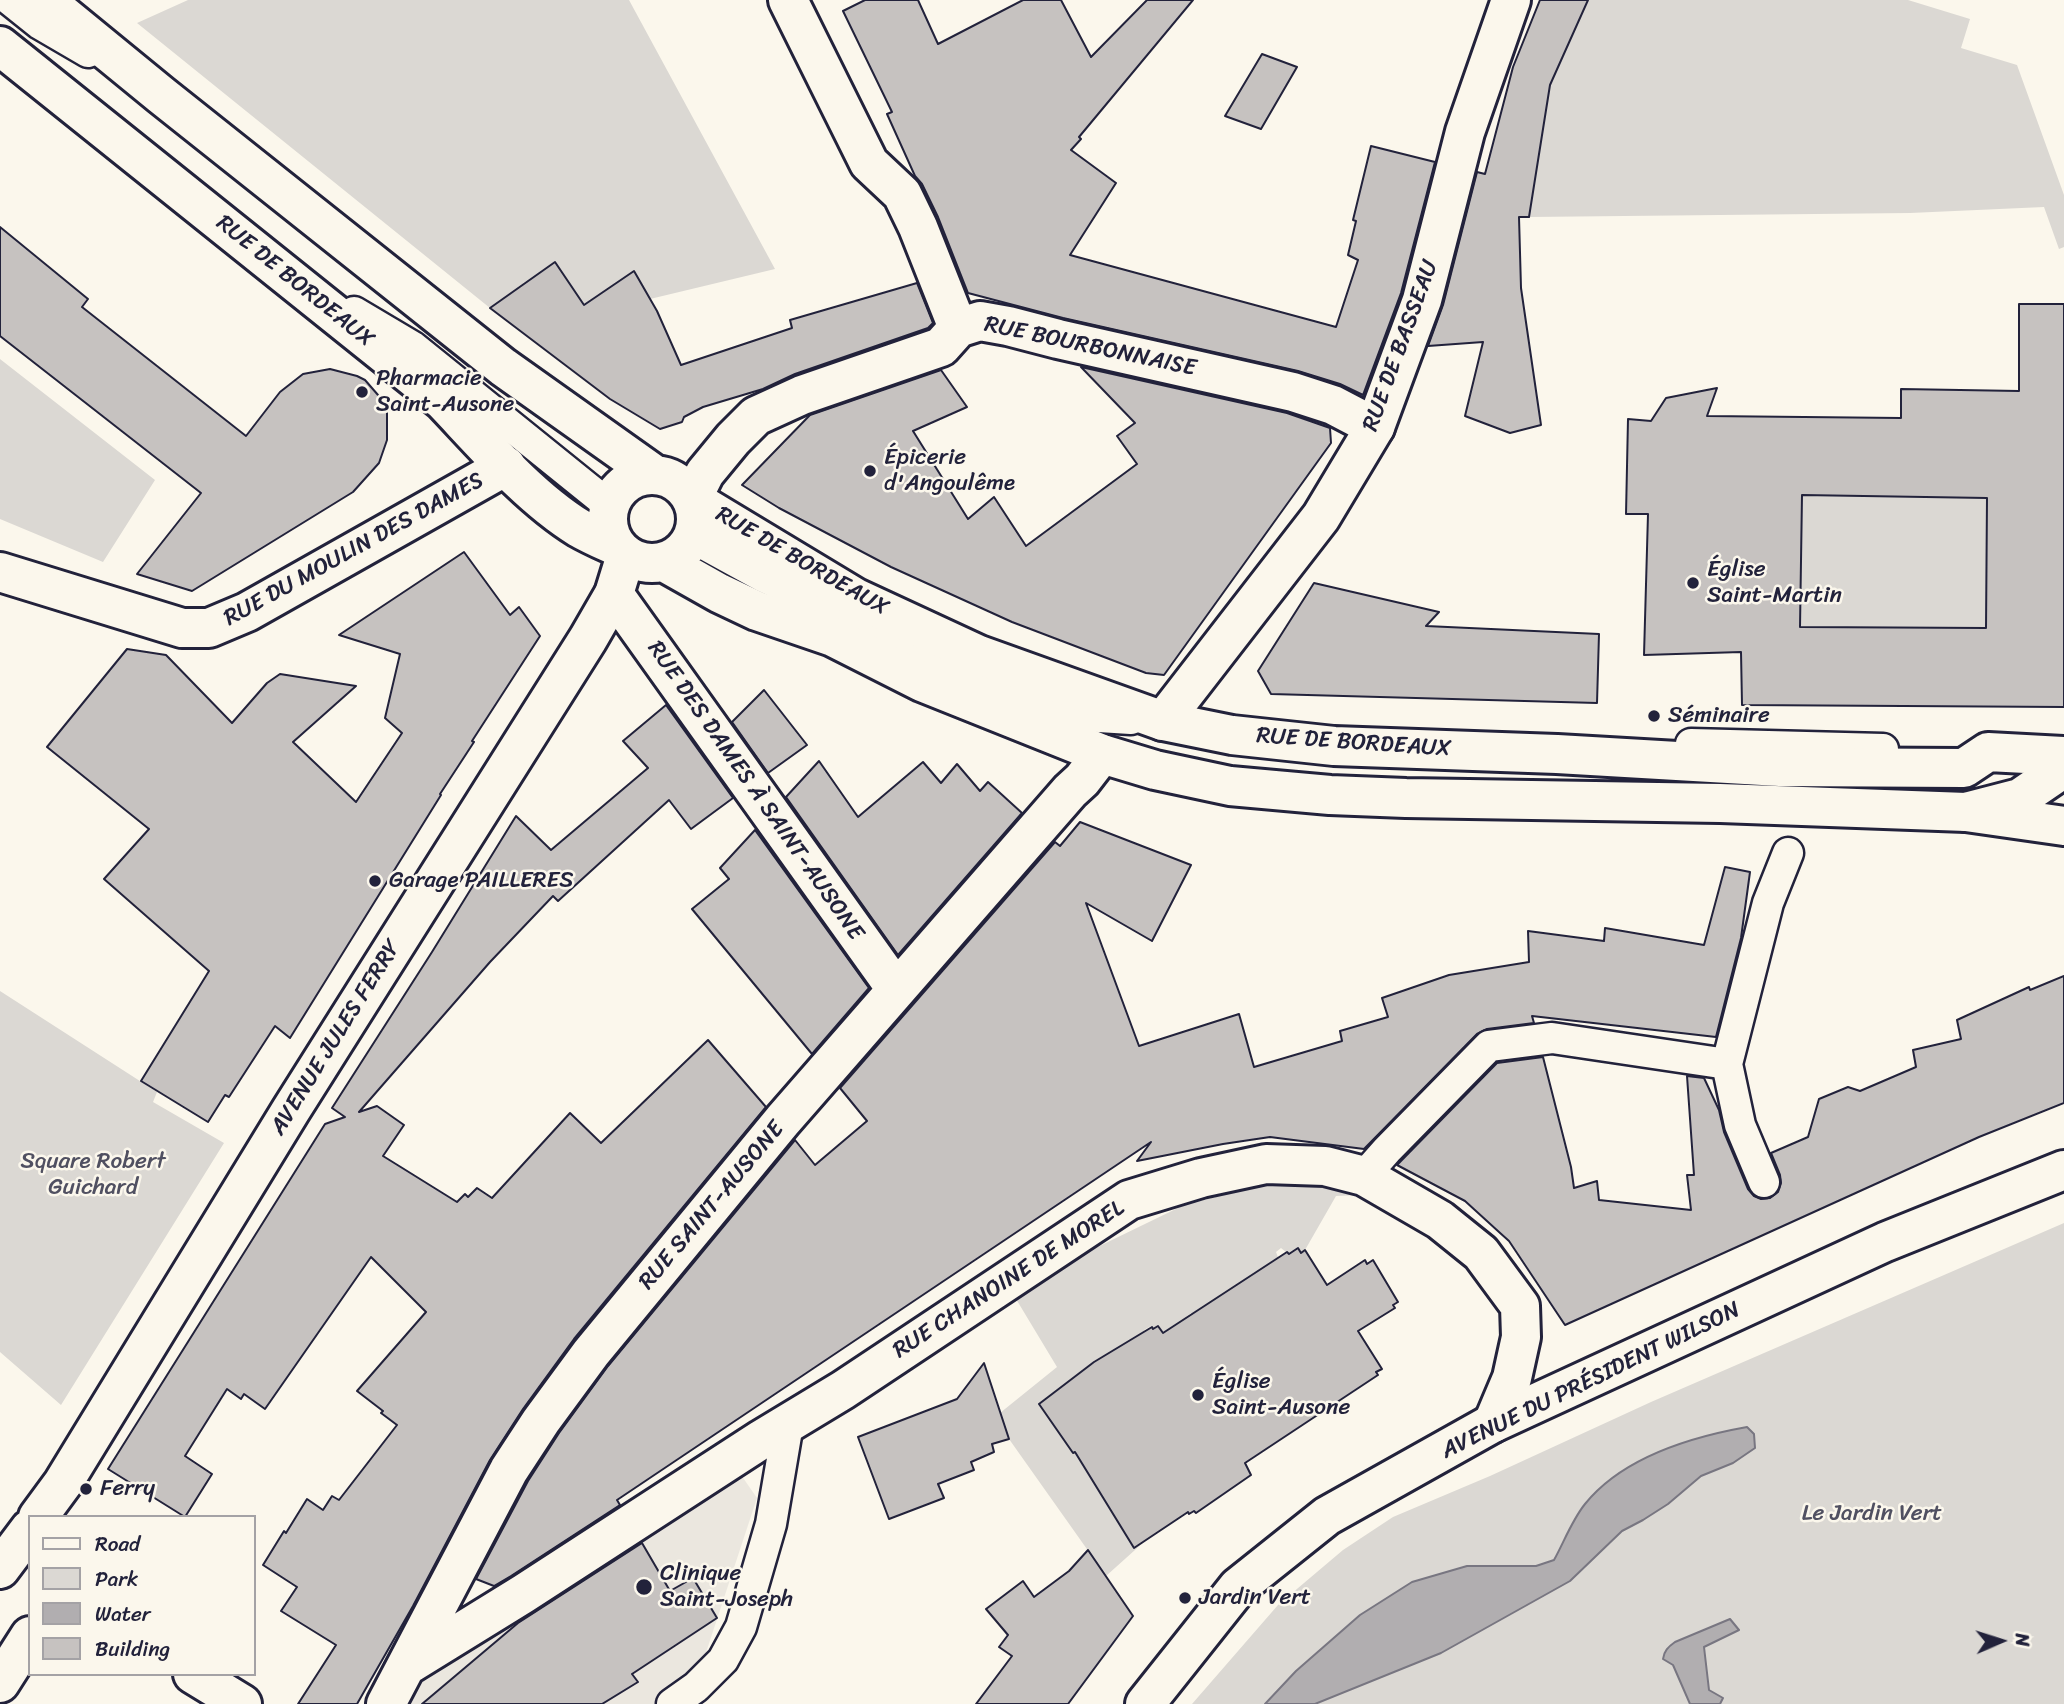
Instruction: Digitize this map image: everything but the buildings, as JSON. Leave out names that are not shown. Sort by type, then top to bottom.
[{"type":"street","points":[[45,0],[503,367],[655,475]]},
{"type":"street","points":[[788,0],[869,163],[902,194],[958,328]]},
{"type":"street","name":"RUE DE BASSEAU","points":[[1163,721],[1321,517],[1375,426],[1422,300],[1465,132],[1511,0]]},
{"type":"street","name":"RUE DE BORDEAUX","points":[[0,46],[443,401],[554,511],[622,551]]},
{"type":"street","name":"RUE BOURBONNAISE","points":[[692,499],[705,472],[756,416],[802,395],[940,347],[958,328],[980,321],[1293,391],[1333,405],[1375,426]]},
{"type":"street","name":"RUE DU MOULIN DES DAMES","points":[[0,572],[182,628],[209,628],[247,612],[506,466]]},
{"type":"street","points":[[655,475],[670,478],[692,499],[696,511],[693,538],[686,549],[676,557],[650,564],[637,562],[622,551],[611,534],[608,520],[610,506],[617,492],[640,477],[655,475]]},
{"type":"street","name":"RUE DE BORDEAUX","points":[[692,499],[856,598],[979,655],[1163,721],[1232,735],[1334,746],[1574,755],[1780,767],[1964,768],[1988,752],[2064,756]]},
{"type":"street","name":"AVENUE JULES FERRY","points":[[36,1515],[63,1483],[291,1110],[588,639],[614,594],[622,551]]},
{"type":"street","name":"RUE DE BORDEAUX","points":[[664,562],[757,611],[833,637],[922,682],[1102,754],[1155,770],[1230,786],[1330,795],[1720,803],[1966,812]]},
{"type":"street","name":"RUE DES DAMES À SAINT-AUSONE","points":[[614,594],[896,989]]},
{"type":"street","name":"RUE SAINT-AUSONE","points":[[386,1704],[509,1470],[591,1353],[783,1120],[1102,754]]},
{"type":"street","points":[[1966,812],[2020,799],[2064,768]]},
{"type":"street","points":[[1966,812],[2064,826]]},
{"type":"street","name":"RUE CHANOINE DE MOREL","points":[[408,1665],[843,1390],[1129,1200],[1201,1178],[1266,1164],[1325,1166],[1364,1177],[1440,1220],[1481,1253],[1520,1306],[1521,1338],[1512,1378],[1493,1423]]},
{"type":"street","name":"AVENUE DU PRÉSIDENT WILSON","points":[[1145,1704],[1238,1587],[1327,1516],[1493,1423],[1885,1242],[2064,1170]]},
{"type":"street","points":[[0,1683],[28,1639]]},
{"type":"street","points":[[196,1676],[242,1704]]},
{"type":"lane","points":[[10,0],[40,24],[161,95]]},
{"type":"lane","points":[[272,263],[413,347],[610,506]]},
{"type":"lane","points":[[693,538],[764,577],[954,669],[1067,715],[1163,721]]},
{"type":"lane","points":[[1764,1182],[1740,1125],[1727,1064],[1768,903],[1788,853]]},
{"type":"lane","points":[[1364,1177],[1489,1046],[1552,1038],[1727,1064]]},
{"type":"lane","points":[[672,1704],[696,1687],[723,1660],[741,1627],[771,1524],[788,1424]]},
{"type":"shaded area","name":"Clinique Saint-Joseph","points":[[739,1472],[757,1498],[689,1704],[403,1704],[421,1677]]},
{"type":"green space","points":[[188,0],[629,0],[775,269],[650,299],[634,271],[583,305],[555,262],[490,308],[137,23]]},
{"type":"green space","points":[[1588,0],[1908,0],[1970,19],[1961,48],[2017,65],[2064,195],[2064,247],[2059,249],[2044,207],[1910,213],[1529,217],[1550,84]]},
{"type":"green space","points":[[0,359],[155,480],[103,562],[0,519]]},
{"type":"green space","points":[[1802,495],[1987,498],[1986,628],[1800,627]]},
{"type":"green space","name":"Square Robert Guichard","points":[[0,991],[157,1092],[153,1102],[224,1143],[61,1405],[0,1352]]},
{"type":"green space","points":[[1324,1179],[1359,1195],[1336,1196],[1305,1250],[1301,1253],[1298,1248],[1292,1252],[1291,1259],[1281,1248],[1276,1252],[1281,1265],[1195,1319],[1191,1313],[1186,1317],[1189,1323],[1165,1338],[1158,1334],[1162,1331],[1159,1326],[1153,1329],[1151,1326],[1144,1330],[1147,1334],[1106,1360],[1103,1356],[1094,1361],[1096,1365],[1068,1446],[1073,1453],[1080,1449],[1108,1506],[1122,1507],[1145,1541],[1106,1576],[1009,1439],[1000,1413],[1057,1367],[1013,1294],[1042,1274],[1184,1205],[1278,1181]]},
{"type":"green space","name":"Le Jardin Vert","points":[[2064,1223],[2064,1704],[1192,1704],[1278,1605],[1343,1550],[1393,1517]]},
{"type":"water","points":[[1747,1427],[1754,1434],[1755,1448],[1733,1463],[1701,1476],[1668,1504],[1622,1531],[1570,1581],[1441,1653],[1315,1704],[1265,1704],[1296,1671],[1360,1615],[1412,1582],[1467,1566],[1536,1566],[1554,1560],[1585,1504],[1618,1474],[1659,1452],[1703,1437]]},
{"type":"water","points":[[1730,1619],[1739,1630],[1704,1647],[1709,1690],[1723,1698],[1720,1704],[1690,1704],[1673,1665],[1663,1659],[1664,1654],[1675,1642]]},
{"type":"place","name":"Pharmacie Saint-Ausone","points":[[362,392]]},
{"type":"place","name":"Épicerie d'Angoulême","points":[[870,471]]},
{"type":"place","name":"Église Saint-Martin","points":[[1693,583]]},
{"type":"place","name":"Séminaire","points":[[1654,716]]},
{"type":"place","name":"Garage PAILLERES","points":[[375,881]]},
{"type":"place","name":"Église Saint-Ausone","points":[[1198,1395]]},
{"type":"place","name":"Ferry","points":[[86,1489]]},
{"type":"place","name":"Clinique Saint-Joseph","points":[[644,1587]]},
{"type":"place","name":"Jardin Vert","points":[[1185,1598]]}]
